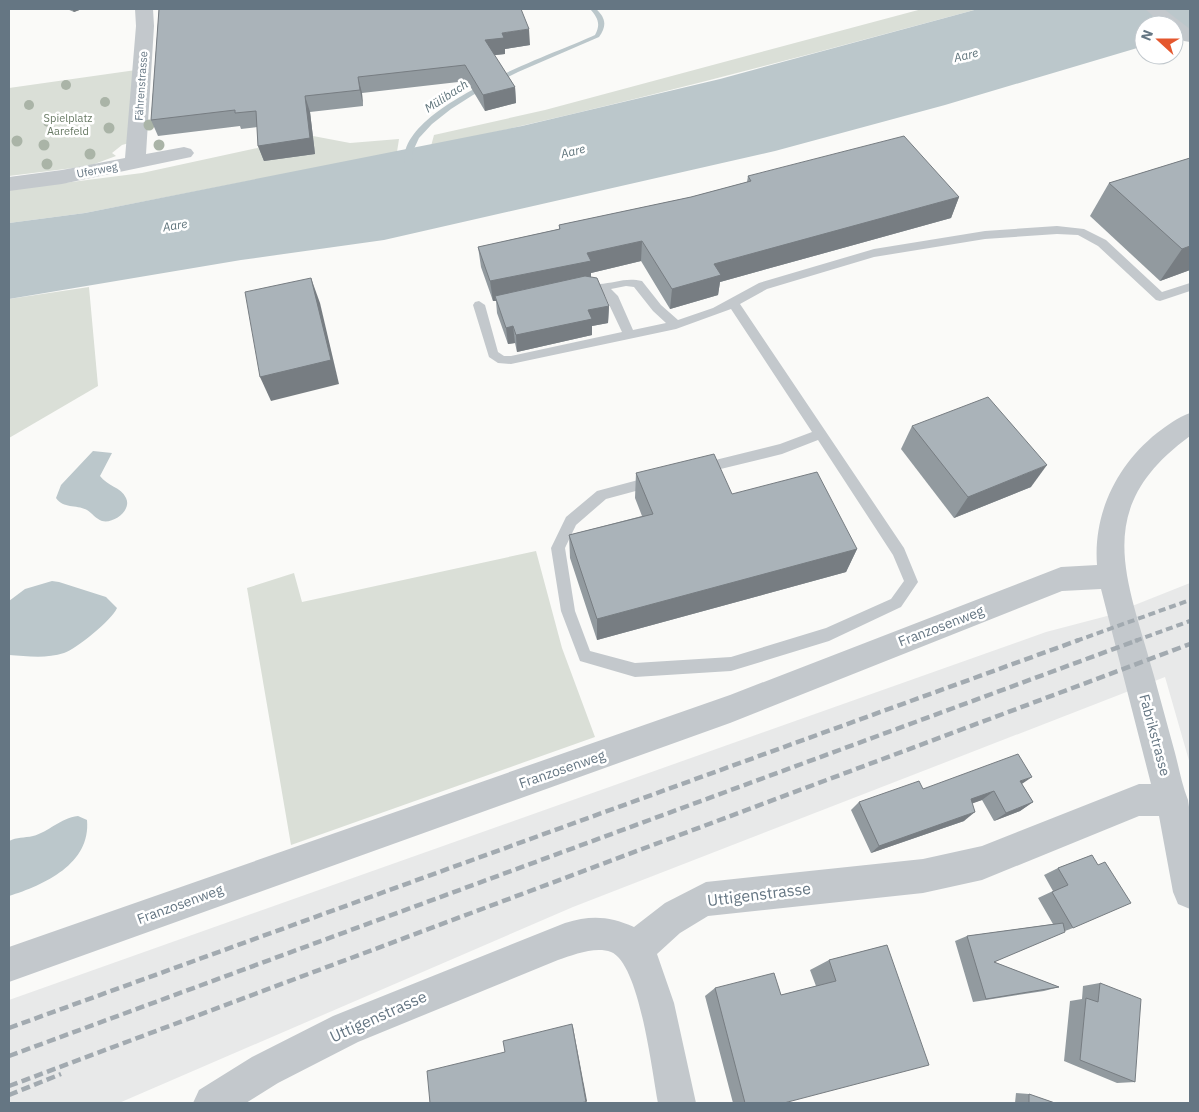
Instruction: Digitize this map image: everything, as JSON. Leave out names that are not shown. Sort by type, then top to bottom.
[{"type":"street","name":"Fährenstrasse","points":[[135,163],[145,26],[144,9]]},
{"type":"street","points":[[1153,9],[1190,37]]},
{"type":"street","name":"Uferweg","points":[[9,184],[184,153]]},
{"type":"street","points":[[1114,578],[1110,534],[1123,492],[1135,470],[1149,454],[1190,423]]},
{"type":"street","name":"Franzosenweg","points":[[9,964],[730,709],[1061,579],[1089,576],[1114,578]]},
{"type":"street","name":"Fabrikstrasse","points":[[1114,578],[1172,800],[1190,892]]},
{"type":"street","name":"Uttigenstrasse","points":[[212,1103],[265,1070],[346,1029],[575,937],[600,934],[620,938],[636,950],[658,927],[681,910],[706,899],[922,876],[982,863],[1139,800],[1172,800]]},
{"type":"street","points":[[636,950],[651,983],[677,1103]]},
{"type":"lane","points":[[483,308],[493,354],[502,360],[524,358],[676,325],[733,303],[763,286],[874,253],[985,235],[1057,230],[1080,232],[1102,243],[1160,297],[1190,287]]},
{"type":"lane","points":[[576,290],[626,282],[638,284],[657,308],[676,325]]},
{"type":"lane","points":[[601,287],[612,296],[630,336]]},
{"type":"lane","points":[[668,477],[602,495],[571,520],[567,528],[558,548],[568,611],[585,656],[635,670],[731,664],[829,634],[896,603],[911,582],[899,552],[733,303]]},
{"type":"lane","points":[[687,472],[782,449],[821,434]]},
{"type":"shaded area","points":[[1190,583],[1190,764],[1165,677],[573,907],[119,1103],[9,1103],[9,1000],[1046,632],[1107,616]]},
{"type":"green space","points":[[922,9],[978,9],[773,64],[500,131],[431,146],[434,135],[545,110]]},
{"type":"green space","name":"Spielplatz Aarefeld","points":[[136,70],[129,143],[122,145],[112,153],[116,156],[89,166],[9,176],[9,88]]},
{"type":"green space","points":[[313,136],[350,143],[399,139],[397,152],[85,213],[9,223],[9,190],[142,173]]},
{"type":"green space","points":[[89,287],[98,386],[9,438],[9,299]]},
{"type":"green space","points":[[536,551],[562,648],[595,737],[291,845],[247,588],[294,573],[302,602]]},
{"type":"water","name":"Aare","points":[[978,9],[1190,9],[1190,33],[1184,34],[1184,15],[1134,15],[1134,49],[945,105],[775,151],[384,240],[241,260],[9,299],[9,223],[85,213],[522,126],[720,79]]},
{"type":"water","points":[[93,451],[112,453],[100,476],[121,491],[126,498],[127,503],[124,511],[112,520],[102,521],[83,508],[63,504],[56,498],[61,485]]},
{"type":"water","points":[[52,581],[106,597],[117,608],[108,620],[93,634],[64,653],[43,657],[9,655],[9,601],[25,589]]},
{"type":"water","points":[[78,816],[87,820],[86,835],[81,849],[73,860],[50,879],[9,896],[9,841],[39,834],[66,819]]},
{"type":"building","points":[[159,9],[521,9],[529,29],[502,33],[504,38],[485,40],[515,87],[483,95],[465,65],[358,77],[360,90],[305,96],[310,138],[258,146],[256,111],[235,113],[235,110],[151,120]]},
{"type":"building","points":[[904,136],[959,197],[714,264],[721,275],[672,289],[642,241],[587,253],[591,261],[490,281],[478,247],[560,229],[559,225],[691,197],[751,181],[748,176]]},
{"type":"building","points":[[1190,158],[1190,246],[1182,249],[1109,183]]},
{"type":"building","points":[[585,276],[597,278],[609,306],[588,310],[592,319],[516,335],[513,326],[506,328],[495,296]]},
{"type":"building","points":[[311,278],[331,360],[260,377],[245,292]]},
{"type":"building","points":[[988,397],[1047,465],[968,497],[912,426]]},
{"type":"building","points":[[714,454],[732,494],[817,472],[857,549],[597,619],[569,535],[653,514],[636,473]]},
{"type":"building","points":[[1018,754],[1032,777],[1020,781],[1033,802],[1006,813],[994,791],[971,799],[975,812],[879,846],[859,802],[919,781],[923,789]]},
{"type":"building","points":[[1092,855],[1098,865],[1105,862],[1131,903],[1073,928],[1052,892],[1068,885],[1058,868]]},
{"type":"building","points":[[1063,923],[1065,932],[994,962],[1059,987],[986,999],[967,936]]},
{"type":"building","points":[[887,945],[929,1065],[784,1103],[745,1103],[715,988],[774,973],[781,995],[836,981],[829,960]]},
{"type":"building","points":[[1100,983],[1141,999],[1135,1082],[1080,1060],[1086,998],[1098,1002]]},
{"type":"building","points":[[572,1024],[586,1102],[430,1103],[427,1071],[505,1052],[503,1041]]},
{"type":"building","points":[[1029,1094],[1055,1103],[1029,1103]]},
{"type":"waterway","name":"Mülibach","points":[[408,162],[409,151],[416,137],[429,122],[448,108],[493,81],[597,36],[602,21],[593,9]]},
{"type":"railway","points":[[1076,641],[1190,600]]},
{"type":"railway","points":[[1135,641],[1190,621]]},
{"type":"railway","points":[[9,1028],[1079,640]]},
{"type":"railway","points":[[9,1056],[1138,640]]},
{"type":"railway","points":[[9,1086],[1190,644]]},
{"type":"railway","points":[[9,1095],[61,1074]]}]
